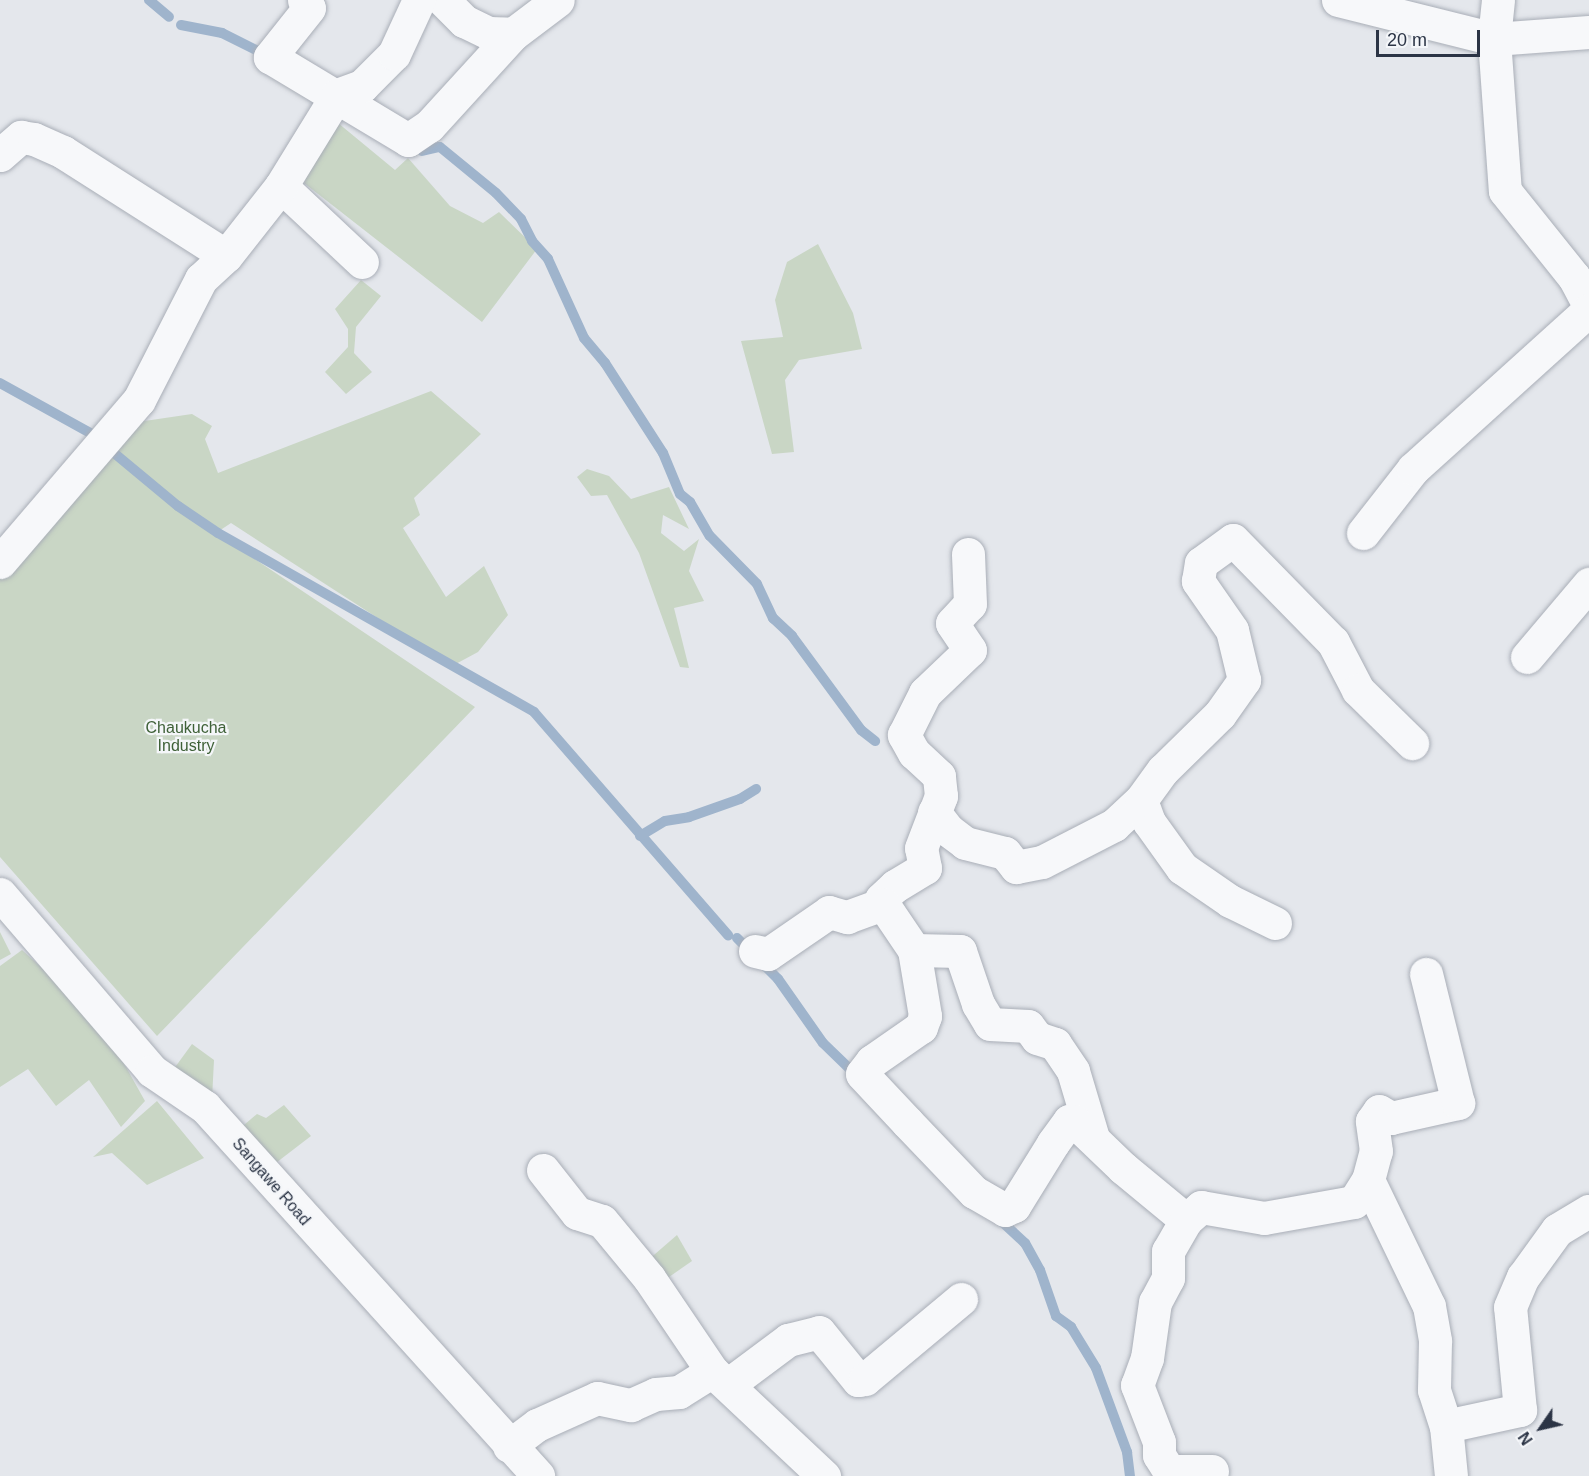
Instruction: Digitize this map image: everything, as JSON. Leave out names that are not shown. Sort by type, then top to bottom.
[{"type":"street","points":[[304,0],[309,8],[270,57],[408,140],[429,126],[492,62],[513,34],[558,0]]},
{"type":"street","points":[[0,562],[139,400],[201,279],[226,256],[281,186],[335,97],[362,86],[394,54],[418,0]]},
{"type":"street","points":[[443,0],[464,21],[489,33],[513,34]]},
{"type":"street","points":[[1338,0],[1494,39],[1589,32]]},
{"type":"street","points":[[1498,0],[1494,39],[1505,191],[1574,277],[1589,305]]},
{"type":"street","points":[[0,155],[21,136],[34,139],[63,152],[226,256]]},
{"type":"street","points":[[281,186],[362,262]]},
{"type":"street","points":[[1363,533],[1413,469],[1589,310]]},
{"type":"street","points":[[934,812],[948,830],[965,843],[1005,853],[1016,867],[1042,862],[1114,825],[1141,800],[1163,770],[1220,714],[1244,680],[1232,630],[1198,581],[1201,563],[1230,541],[1333,642],[1358,690],[1412,743]]},
{"type":"street","points":[[968,554],[970,604],[952,623],[970,650],[925,693],[904,735],[914,753],[939,776],[941,796],[921,848],[925,868],[895,886],[881,899],[914,950],[924,1023],[872,1061],[862,1074],[974,1192],[1005,1210],[1014,1206],[1069,1120],[1074,1121],[1186,1220]]},
{"type":"street","points":[[1527,657],[1589,584]]},
{"type":"street","points":[[1141,800],[1149,822],[1182,868],[1230,901],[1275,923]]},
{"type":"street","name":"Sangawe Road","points":[[0,894],[152,1071],[205,1107],[538,1476]]},
{"type":"street","points":[[755,951],[768,954],[829,912],[847,917],[883,904]]},
{"type":"street","points":[[914,950],[960,951],[978,1004],[990,1024],[1028,1026],[1037,1038],[1055,1044],[1073,1071],[1093,1138]]},
{"type":"street","points":[[1212,1471],[1169,1471],[1159,1455],[1159,1442],[1137,1385],[1147,1358],[1155,1302],[1168,1278],[1168,1251],[1186,1220],[1201,1207],[1264,1218],[1354,1202],[1368,1180],[1376,1151],[1372,1121],[1379,1111],[1391,1118],[1458,1103],[1426,974]]},
{"type":"street","points":[[543,1170],[578,1213],[602,1221],[649,1278],[721,1377],[758,1416],[824,1476]]},
{"type":"street","points":[[1368,1180],[1429,1306],[1435,1341],[1434,1390],[1446,1426],[1451,1476]]},
{"type":"street","points":[[1446,1426],[1520,1410],[1510,1307],[1522,1277],[1557,1230],[1589,1210]]},
{"type":"street","points":[[509,1446],[537,1425],[597,1398],[631,1405],[656,1394],[679,1392],[721,1377],[788,1340],[819,1332],[858,1380],[865,1379],[961,1299]]},
{"type":"green space","points":[[332,118],[395,170],[408,158],[450,206],[483,223],[499,212],[537,249],[482,322],[304,183]]},
{"type":"green space","points":[[818,244],[853,313],[862,349],[799,360],[785,380],[794,452],[772,454],[741,341],[783,337],[775,300],[787,262]]},
{"type":"green space","points":[[361,280],[381,296],[356,327],[354,353],[372,372],[346,394],[325,372],[348,347],[348,329],[335,309]]},
{"type":"green space","name":"Chaukucha Industry","points":[[431,391],[481,434],[414,498],[420,515],[403,528],[446,597],[484,566],[508,615],[478,652],[452,666],[231,523],[216,533],[475,707],[157,1036],[0,857],[0,554],[131,423],[192,414],[212,426],[205,439],[218,473]]},
{"type":"green space","points":[[587,469],[609,476],[631,499],[669,487],[689,529],[663,515],[661,533],[684,551],[699,539],[689,571],[704,601],[674,608],[689,668],[680,667],[639,553],[607,495],[591,496],[577,477]]},
{"type":"green space","points":[[0,932],[11,954],[0,960]]},
{"type":"green space","points":[[22,950],[99,1019],[145,1101],[121,1127],[89,1080],[56,1106],[28,1069],[0,1087],[0,966]]},
{"type":"green space","points":[[192,1044],[214,1060],[212,1099],[173,1070]]},
{"type":"green space","points":[[157,1101],[204,1158],[147,1185],[112,1153],[93,1157]]},
{"type":"green space","points":[[284,1105],[311,1136],[268,1169],[231,1136],[257,1114],[266,1118]]},
{"type":"green space","points":[[677,1235],[692,1261],[659,1284],[640,1267]]},
{"type":"waterway","points":[[149,0],[169,17]]},
{"type":"waterway","points":[[181,25],[222,33],[268,56]]},
{"type":"waterway","points":[[422,151],[440,147],[496,193],[521,219],[532,241],[548,259],[584,338],[605,363],[663,453],[680,494],[690,502],[710,536],[757,584],[773,618],[792,636],[861,730],[875,741]]},
{"type":"waterway","points":[[0,383],[103,440],[102,443],[178,506],[218,533],[534,712],[728,935]]},
{"type":"waterway","points":[[640,836],[665,821],[689,817],[740,799],[756,789]]},
{"type":"waterway","points":[[737,938],[778,979],[823,1043],[857,1076]]},
{"type":"waterway","points":[[998,1218],[1025,1243],[1040,1270],[1056,1316],[1071,1327],[1096,1368],[1127,1452],[1130,1476]]}]
